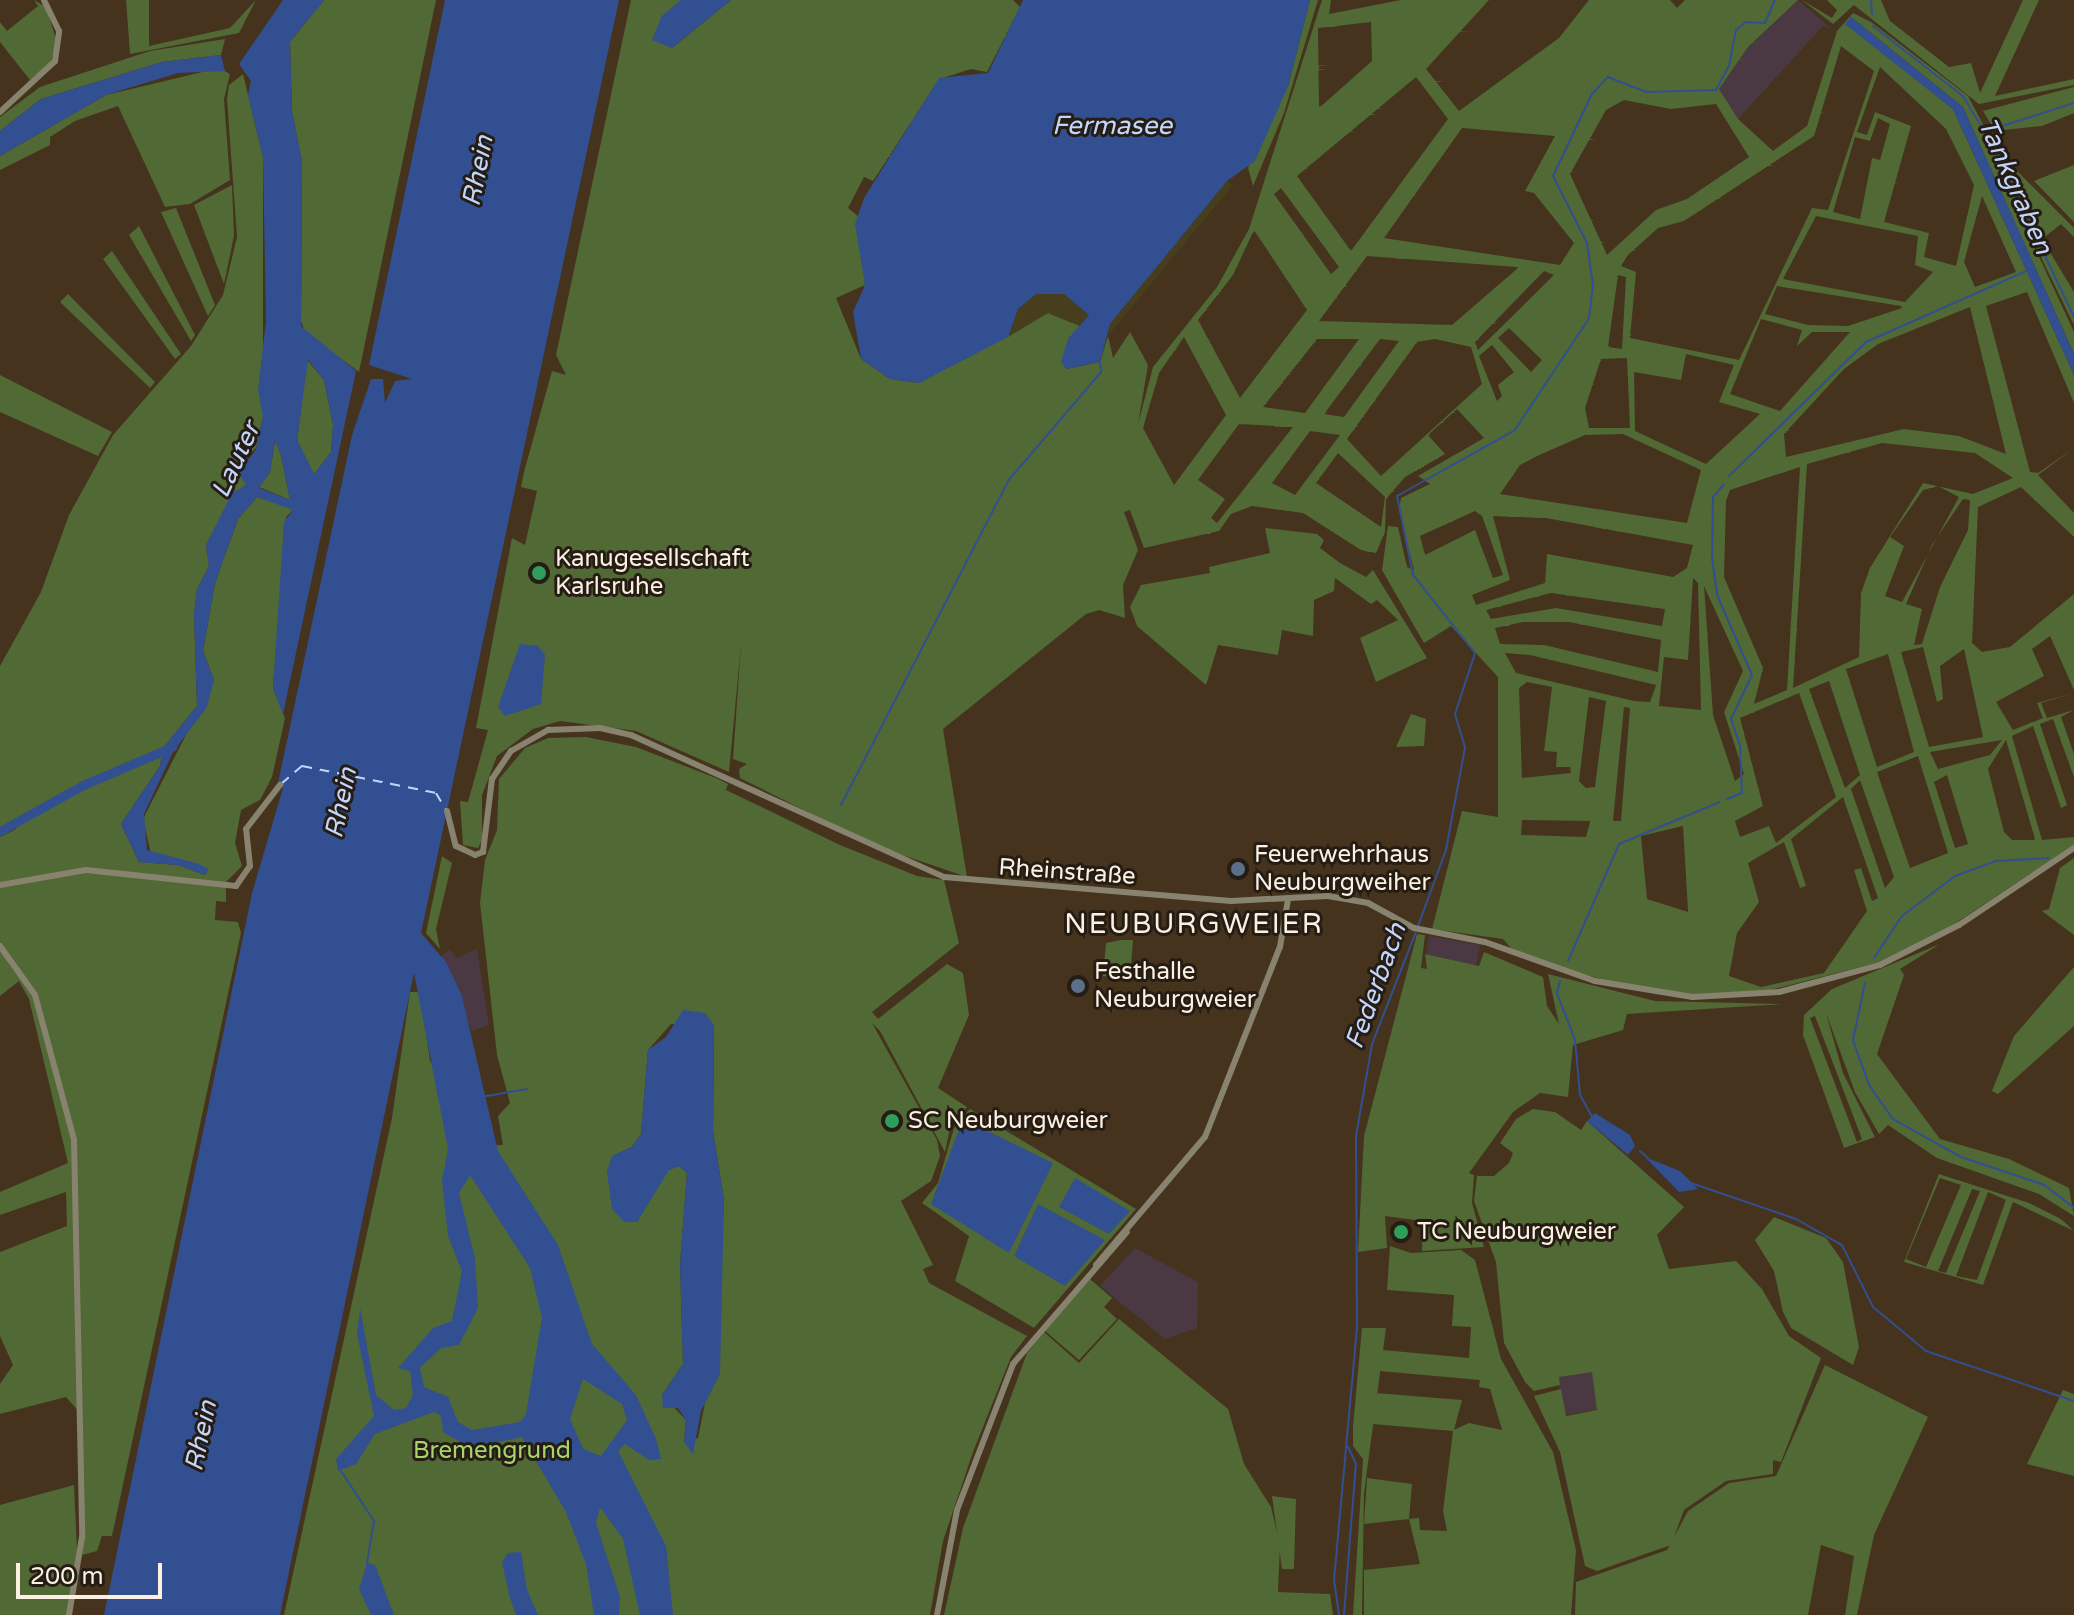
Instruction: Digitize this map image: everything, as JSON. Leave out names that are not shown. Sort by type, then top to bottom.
[{"type":"main road","points":[[0,112],[55,61],[59,31],[44,0]]},
{"type":"main road","name":"Rheinstraße","points":[[447,811],[456,846],[475,855],[483,852],[489,839],[487,795],[501,762],[528,738],[573,726],[631,735],[880,853],[955,879],[1231,901],[1328,896],[1368,903],[1416,928],[1485,942],[1616,987],[1693,997],[1756,996],[1880,965],[1959,925],[2074,848]]},
{"type":"main road","points":[[0,885],[97,870],[229,888],[248,873],[246,829],[280,785]]},
{"type":"main road","points":[[937,1615],[957,1510],[1007,1377],[1034,1333],[1127,1232],[1205,1137],[1280,947],[1288,899]]},
{"type":"main road","points":[[0,946],[35,995],[74,1140],[82,1537],[69,1615]]},
{"type":"shaded area","points":[[1798,0],[1832,29],[1823,26],[1738,119],[1719,89],[1748,47]]},
{"type":"shaded area","points":[[1429,936],[1480,945],[1476,966],[1426,954]]},
{"type":"shaded area","points":[[449,949],[457,958],[477,949],[489,1025],[472,1031],[441,957]]},
{"type":"shaded area","points":[[1135,1248],[1198,1282],[1197,1328],[1165,1339],[1100,1286]]},
{"type":"shaded area","points":[[1592,1371],[1598,1410],[1564,1415],[1557,1376]]},
{"type":"green space","points":[[34,0],[46,7],[57,42],[50,64],[30,80],[0,42],[0,22],[7,31],[38,6]]},
{"type":"green space","points":[[126,0],[149,0],[149,46],[230,28],[256,0],[239,33],[130,54]]},
{"type":"green space","points":[[324,0],[436,0],[359,372],[305,332],[301,321],[302,162],[292,111],[290,42]]},
{"type":"green space","points":[[631,0],[681,0],[662,16],[672,48],[731,0],[1013,0],[1020,7],[987,72],[971,69],[939,79],[873,181],[864,177],[848,208],[859,217],[865,285],[836,298],[861,359],[890,379],[919,383],[1048,313],[1080,326],[1068,339],[1066,369],[1100,362],[1108,336],[1113,358],[1130,332],[1148,365],[1138,424],[1153,367],[1217,287],[1249,229],[1322,0],[1331,0],[1329,14],[1401,0],[1489,0],[1426,69],[1459,111],[1559,38],[1589,0],[1670,0],[1677,8],[1685,0],[1798,0],[1748,47],[1719,89],[1738,119],[1773,151],[1807,126],[1837,31],[1853,13],[1871,22],[1968,96],[1997,151],[2074,228],[2074,237],[2061,224],[2042,239],[2074,292],[2074,325],[2002,177],[2074,332],[2074,354],[1963,107],[1851,17],[1846,24],[1953,109],[2074,375],[2074,403],[2027,292],[1986,306],[2030,472],[2038,473],[2074,448],[2038,475],[2074,513],[2074,537],[2021,487],[1978,507],[1972,643],[1982,652],[2010,647],[2074,594],[2074,690],[2050,636],[2032,649],[2044,676],[1996,702],[2013,730],[2043,718],[2037,703],[2074,693],[2041,703],[2047,718],[2074,710],[2061,717],[2074,754],[2074,777],[2053,719],[2040,724],[2067,805],[2061,808],[2033,726],[2012,736],[2042,840],[2074,837],[2074,845],[1942,932],[1880,962],[1758,993],[1691,995],[1630,987],[1565,969],[1511,948],[1503,939],[1432,929],[1462,811],[1498,817],[1498,677],[1451,626],[1424,643],[1382,570],[1388,526],[1398,527],[1407,567],[1414,570],[1399,510],[1401,498],[1430,484],[1418,476],[1484,438],[1457,409],[1428,435],[1445,454],[1405,477],[1386,499],[1385,532],[1376,553],[1361,550],[1303,513],[1252,506],[1231,514],[1219,531],[1144,548],[1130,510],[1124,512],[1138,550],[1123,585],[1125,618],[1099,610],[1086,614],[943,729],[967,877],[873,845],[740,778],[739,769],[747,764],[733,759],[741,645],[729,772],[636,731],[560,721],[533,729],[497,756],[482,795],[482,840],[478,848],[463,845],[460,801],[468,802],[488,730],[476,728],[512,538],[525,545],[537,491],[521,487],[524,472],[552,371],[566,375],[556,355]],"holes":[[[1371,22],[1372,61],[1319,108],[1318,28]],[[1841,46],[1874,71],[1828,210],[1812,208],[1739,360],[1630,338],[1636,272],[1621,266],[1628,255],[1658,228],[1684,221],[1814,136]],[[1880,67],[1946,129],[1974,185],[1956,266],[1924,257],[1929,233],[1884,222],[1911,126],[1875,112],[1867,135],[1857,132]],[[1416,77],[1448,119],[1351,251],[1297,176]],[[1624,100],[1671,109],[1716,104],[1749,157],[1687,199],[1656,210],[1607,255],[1570,174],[1606,110]],[[1878,118],[1890,124],[1880,160],[1872,158],[1860,219],[1833,212],[1855,137],[1870,141]],[[1462,128],[1555,136],[1525,191],[1534,193],[1574,243],[1560,265],[1384,238]],[[1281,188],[1339,267],[1331,274],[1274,194]],[[1982,196],[2016,272],[1975,287],[1964,262]],[[1816,216],[1918,236],[1915,265],[1933,272],[1905,302],[1783,279]],[[1254,230],[1307,310],[1240,398],[1198,320],[1233,275]],[[1367,256],[1517,267],[1518,268],[1452,325],[1319,321]],[[1544,271],[1554,275],[1478,350],[1475,342]],[[1618,275],[1626,277],[1622,349],[1608,347]],[[1777,286],[1901,306],[1848,326],[1808,325],[1765,314]],[[1970,307],[2006,454],[1959,436],[1904,429],[1786,457],[1784,434],[1844,369],[1878,344]],[[1761,319],[1802,330],[1797,346],[1812,332],[1850,332],[1780,411],[1730,394]],[[1509,328],[1542,360],[1531,372],[1498,338]],[[1184,337],[1226,415],[1174,485],[1143,428],[1159,373]],[[1317,339],[1359,339],[1305,413],[1263,407]],[[1380,339],[1399,341],[1344,417],[1324,414]],[[1435,339],[1471,347],[1482,384],[1381,476],[1347,439],[1417,342]],[[1492,345],[1514,372],[1498,385],[1502,396],[1497,401],[1479,356]],[[1686,354],[1734,365],[1719,402],[1760,414],[1706,464],[1635,431],[1634,372],[1681,380]],[[1627,358],[1630,428],[1589,428],[1585,408],[1601,359]],[[1239,424],[1293,427],[1217,523],[1211,518],[1225,499],[1198,480]],[[1310,431],[1340,435],[1295,495],[1272,483]],[[1623,434],[1701,470],[1687,523],[1500,494],[1520,465],[1537,456],[1585,435]],[[1882,443],[1975,453],[2013,478],[1973,494],[1939,487],[1959,497],[1937,538],[1963,499],[1970,500],[1968,530],[1940,587],[1922,644],[1914,645],[1922,609],[1906,604],[1928,554],[1902,602],[1885,596],[1904,546],[1890,537],[1923,490],[1937,486],[1923,483],[1870,568],[1861,593],[1859,657],[1793,688],[1807,464]],[[1338,453],[1385,497],[1381,527],[1316,483]],[[1800,467],[1787,690],[1754,704],[1763,668],[1724,577],[1726,501],[1730,490]],[[1475,511],[1482,516],[1503,575],[1493,578],[1475,530],[1425,555],[1420,536]],[[1493,516],[1546,518],[1693,545],[1687,568],[1673,577],[1547,554],[1545,583],[1476,605],[1472,595],[1510,580]],[[1693,578],[1698,583],[1701,710],[1659,706],[1664,657],[1688,660]],[[1704,586],[1743,671],[1724,712],[1744,774],[1735,781],[1713,715]],[[1551,593],[1665,609],[1662,626],[1556,608],[1491,619],[1486,610]],[[1523,622],[1569,622],[1661,640],[1658,672],[1544,645],[1500,644],[1495,628]],[[1923,647],[1937,702],[1943,699],[1940,666],[1964,649],[1983,737],[1929,747],[1901,652]],[[1505,653],[1530,655],[1656,685],[1650,702],[1634,701],[1516,673]],[[1888,654],[1914,752],[1877,767],[1846,669]],[[1829,681],[1860,775],[1845,788],[1809,689]],[[1527,682],[1552,687],[1544,751],[1557,752],[1556,767],[1570,767],[1571,773],[1522,778],[1519,688]],[[1799,693],[1836,797],[1776,843],[1769,826],[1740,837],[1735,821],[1763,806],[1740,718]],[[1589,697],[1606,701],[1595,787],[1586,788],[1579,781]],[[1624,707],[1630,708],[1621,821],[1613,821]],[[2002,740],[1990,755],[1938,769],[1930,752]],[[2006,740],[2035,839],[2012,840],[2004,832],[1988,769]],[[1918,756],[1948,853],[1910,868],[1877,772]],[[1947,775],[1968,844],[1955,848],[1934,782]],[[1860,780],[1894,877],[1885,888],[1851,789]],[[1843,797],[1878,898],[1872,901],[1861,868],[1854,870],[1867,911],[1824,973],[1761,987],[1729,976],[1737,933],[1759,902],[1748,863],[1784,842],[1800,888],[1806,886],[1791,839]],[[1522,820],[1590,821],[1590,822],[1586,837],[1521,835]],[[1683,826],[1688,911],[1688,912],[1647,899],[1641,836]]]},
{"type":"green space","points":[[1310,0],[1318,0],[1284,113],[1253,186],[1248,168],[1288,86]]},
{"type":"green space","points":[[1802,0],[1832,18],[1837,10],[1827,0],[1881,0],[1890,21],[1949,67],[1971,63],[1980,93],[2023,0],[2039,0],[1995,96],[2074,79],[2074,85],[1979,104],[1854,5],[1833,24]]},
{"type":"green space","points":[[225,39],[221,55],[162,62],[41,99],[0,131],[0,117],[40,87],[150,51]]},
{"type":"green space","points":[[219,68],[230,74],[224,99],[230,180],[190,204],[165,207],[118,106],[75,121],[50,137],[50,145],[0,170],[0,156],[106,95]]},
{"type":"green space","points":[[243,74],[263,157],[263,417],[256,448],[247,456],[246,485],[233,495],[206,545],[209,566],[197,589],[194,614],[197,706],[163,748],[160,766],[121,824],[139,862],[178,865],[205,875],[208,869],[151,854],[143,819],[214,680],[203,651],[215,583],[238,519],[257,497],[288,503],[293,510],[286,517],[273,688],[285,718],[272,777],[260,800],[241,810],[235,843],[242,866],[226,882],[226,902],[216,901],[215,920],[238,922],[241,933],[112,1536],[102,1536],[97,1551],[82,1555],[79,1412],[66,1397],[0,1414],[0,1384],[13,1365],[0,1336],[0,1252],[67,1226],[66,1192],[0,1215],[0,1192],[68,1163],[29,999],[19,981],[0,996],[0,837],[16,829],[16,822],[0,827],[0,666],[41,592],[69,515],[113,435],[191,346],[223,295],[237,237],[227,99],[229,85]]},
{"type":"green space","points":[[2074,87],[2074,113],[2042,126],[1995,131],[1983,111]]},
{"type":"green space","points":[[2074,165],[2074,222],[2034,181]]},
{"type":"green space","points":[[232,185],[234,236],[224,284],[194,205]]},
{"type":"green space","points":[[176,208],[215,305],[208,316],[161,212]]},
{"type":"green space","points":[[139,226],[195,335],[191,341],[129,235]]},
{"type":"green space","points":[[112,251],[181,354],[175,359],[103,259]]},
{"type":"green space","points":[[68,294],[155,382],[150,388],[60,302]]},
{"type":"green space","points":[[307,360],[324,380],[333,425],[331,452],[314,475],[297,440]]},
{"type":"green space","points":[[0,375],[112,432],[98,456],[0,412]]},
{"type":"green space","points":[[275,441],[290,500],[259,487],[270,472]]},
{"type":"green space","points":[[1265,528],[1317,534],[1324,540],[1320,548],[1340,563],[1366,577],[1373,570],[1427,658],[1376,682],[1360,638],[1398,620],[1377,600],[1371,604],[1335,578],[1334,591],[1314,600],[1313,636],[1282,630],[1278,655],[1218,645],[1206,685],[1137,626],[1130,607],[1141,585],[1210,573],[1209,567],[1270,553]]},
{"type":"green space","points":[[1411,714],[1426,719],[1424,746],[1396,747]]},
{"type":"green space","name":"Bremengrund","points":[[586,737],[636,747],[716,778],[728,784],[726,790],[840,845],[917,876],[944,880],[959,943],[872,1012],[878,1019],[947,964],[963,973],[969,1015],[938,1088],[967,1107],[950,1128],[945,1152],[880,1031],[872,1023],[937,1140],[940,1156],[931,1181],[901,1201],[933,1265],[923,1269],[929,1283],[1027,1336],[1011,1357],[973,1452],[943,1541],[930,1615],[284,1615],[392,1118],[410,992],[420,992],[430,1061],[489,1145],[503,1145],[498,1116],[510,1103],[497,1055],[480,903],[485,860],[497,830],[499,779],[525,748],[548,738]],"holes":[[[671,1024],[714,1025],[713,1131],[724,1200],[718,1338],[698,1438],[684,1442],[686,1420],[662,1395],[683,1364],[680,1264],[687,1173],[679,1166],[668,1170],[637,1222],[613,1156],[632,1147],[641,1134],[648,1050]]]},
{"type":"green space","points":[[442,856],[452,863],[436,929],[440,949],[426,933]]},
{"type":"green space","points":[[2074,858],[2074,935],[2042,911],[2049,909],[2060,868]]},
{"type":"green space","points":[[1417,934],[1425,935],[1421,968],[1427,969],[1425,954],[1479,966],[1484,952],[1543,977],[1547,1006],[1559,1024],[1548,974],[1655,1001],[1783,1004],[1627,1014],[1623,1030],[1573,1045],[1568,1097],[1540,1093],[1513,1112],[1469,1173],[1474,1175],[1472,1203],[1484,1247],[1422,1251],[1423,1221],[1385,1216],[1387,1248],[1358,1252],[1364,1136]]},
{"type":"green space","points":[[1133,940],[1130,978],[1103,976],[1106,943]]},
{"type":"green space","points":[[1940,944],[1900,969],[1904,975],[1877,1054],[1940,1139],[2009,1159],[2069,1188],[2074,1216],[2039,1194],[1937,1158],[1888,1125],[1879,1134],[1855,1092],[1826,1013],[1843,1073],[1875,1137],[1844,1148],[1803,1035],[1804,1015],[1832,989]],"holes":[[[1815,1016],[1862,1139],[1857,1142],[1810,1018]]]},
{"type":"green space","points":[[2074,967],[2074,1026],[1998,1094],[1992,1091],[2014,1036]]},
{"type":"green space","points":[[970,1109],[1136,1209],[1034,1328],[955,1281],[969,1236],[922,1203],[938,1183],[954,1128]]},
{"type":"green space","points":[[1533,1109],[1555,1112],[1581,1130],[1587,1121],[1684,1207],[1657,1235],[1669,1269],[1736,1261],[1762,1289],[1789,1336],[1821,1358],[1781,1462],[1773,1460],[1773,1474],[1726,1481],[1684,1510],[1671,1545],[1597,1571],[1585,1566],[1560,1452],[1534,1396],[1561,1389],[1566,1416],[1597,1410],[1592,1372],[1559,1377],[1560,1385],[1534,1391],[1525,1382],[1504,1343],[1496,1262],[1474,1201],[1477,1176],[1494,1176],[1509,1163],[1513,1153],[1500,1143],[1516,1119]]},
{"type":"green space","points":[[1939,1174],[2029,1203],[2061,1219],[2074,1231],[2013,1202],[1983,1285],[1904,1262]],"holes":[[[1940,1178],[1961,1185],[1926,1267],[1906,1259]],[[1972,1189],[1980,1191],[1946,1273],[1938,1271]],[[1988,1192],[2006,1200],[1977,1280],[1956,1276]]]},
{"type":"green space","points":[[1774,1217],[1826,1238],[1843,1262],[1859,1347],[1853,1365],[1791,1328],[1783,1312],[1774,1271],[1755,1240]]},
{"type":"green space","points":[[1390,1246],[1411,1253],[1461,1250],[1475,1260],[1501,1359],[1553,1452],[1576,1550],[1571,1615],[1364,1615],[1364,1570],[1420,1564],[1409,1519],[1419,1518],[1420,1530],[1447,1531],[1443,1511],[1453,1431],[1373,1424],[1376,1393],[1462,1400],[1454,1430],[1469,1423],[1502,1430],[1490,1389],[1479,1387],[1480,1380],[1379,1371],[1383,1350],[1469,1358],[1471,1327],[1452,1326],[1454,1295],[1387,1290]]},
{"type":"green space","points":[[1090,1279],[1112,1298],[1104,1307],[1117,1319],[1079,1360],[1044,1330]]},
{"type":"green space","points":[[1119,1319],[1228,1409],[1244,1464],[1271,1507],[1280,1545],[1278,1592],[1330,1594],[1333,1615],[944,1615],[963,1528],[1027,1353],[1044,1332],[1079,1363]]},
{"type":"green space","points":[[1362,1328],[1386,1328],[1364,1493],[1362,1615],[1353,1615],[1363,1459],[1353,1446],[1353,1426]]},
{"type":"green space","points":[[1825,1365],[1928,1417],[1874,1535],[1857,1615],[1845,1615],[1854,1556],[1821,1545],[1808,1615],[1575,1615],[1576,1582],[1667,1550],[1688,1511],[1729,1483],[1776,1476]]},
{"type":"green space","points":[[2063,1390],[2074,1394],[2074,1476],[2027,1464]]},
{"type":"green space","points":[[1367,1478],[1412,1484],[1409,1519],[1364,1524]]},
{"type":"green space","points":[[74,1485],[77,1551],[67,1615],[0,1615],[0,1505]]},
{"type":"green space","points":[[1272,1496],[1296,1499],[1294,1569],[1282,1569]]},
{"type":"sand","points":[[1227,181],[1233,185],[1108,336],[1110,324]]},
{"type":"sand","points":[[1036,294],[1064,294],[1089,315],[1080,326],[1048,313],[1008,337],[1018,309]]},
{"type":"water","points":[[283,0],[324,0],[290,42],[292,111],[302,162],[301,326],[356,371],[283,714],[273,688],[284,522],[293,510],[257,497],[238,519],[215,583],[203,651],[214,680],[207,707],[173,752],[144,814],[147,850],[199,864],[208,869],[205,875],[178,865],[139,862],[121,824],[160,766],[163,748],[197,706],[194,614],[197,589],[209,566],[206,545],[232,493],[246,485],[239,473],[256,449],[263,417],[258,390],[266,321],[263,157],[248,95],[251,81],[239,64]],"holes":[[[308,360],[324,380],[333,425],[331,452],[314,474],[297,440]],[[275,441],[281,455],[290,500],[259,488],[270,472]]]},
{"type":"water","name":"Rhein","points":[[445,0],[619,0],[421,933],[446,962],[462,996],[498,1151],[558,1245],[592,1344],[636,1395],[656,1439],[661,1459],[649,1460],[625,1444],[618,1451],[666,1546],[673,1615],[640,1615],[623,1539],[600,1507],[596,1523],[620,1597],[619,1615],[594,1615],[586,1564],[566,1512],[522,1437],[470,1448],[443,1432],[441,1416],[434,1412],[375,1434],[356,1464],[338,1471],[336,1459],[374,1416],[357,1334],[360,1308],[376,1395],[394,1410],[406,1408],[413,1395],[410,1371],[398,1368],[433,1328],[452,1321],[462,1271],[448,1236],[442,1181],[448,1149],[414,973],[280,1615],[104,1615],[252,893],[283,788],[278,783],[352,435],[371,379],[383,379],[385,403],[395,381],[412,379],[369,365]],"holes":[[[470,1175],[530,1268],[542,1318],[526,1414],[520,1422],[472,1430],[458,1422],[448,1397],[424,1387],[420,1368],[441,1348],[459,1345],[478,1308],[475,1259],[459,1193]],[[583,1379],[622,1404],[627,1420],[601,1456],[583,1449],[570,1419]]]},
{"type":"water","points":[[681,0],[731,0],[672,48],[652,40],[662,16]]},
{"type":"water","name":"Fermasee","points":[[1023,0],[1310,0],[1288,86],[1255,161],[1227,181],[1110,324],[1100,362],[1066,369],[1061,362],[1068,339],[1089,315],[1064,294],[1036,294],[1018,309],[1008,337],[919,383],[890,379],[861,359],[853,312],[865,285],[855,224],[864,198],[939,78],[988,73]]},
{"type":"water","points":[[1851,17],[1963,107],[2074,354],[2074,375],[1953,109],[1845,24]]},
{"type":"water","points":[[221,55],[225,71],[178,73],[106,95],[0,156],[0,131],[41,99],[162,62]]},
{"type":"water","points":[[520,644],[538,646],[545,655],[541,704],[505,716],[498,707]]},
{"type":"water","points":[[683,1010],[705,1013],[714,1025],[713,1131],[724,1200],[720,1374],[701,1411],[693,1454],[684,1442],[686,1420],[678,1408],[663,1408],[662,1395],[683,1364],[680,1264],[687,1173],[679,1166],[669,1170],[637,1222],[624,1222],[612,1209],[607,1172],[612,1156],[632,1147],[641,1134],[648,1050],[666,1037]]},
{"type":"water","points":[[1595,1113],[1630,1135],[1635,1146],[1628,1155],[1587,1121]]},
{"type":"water","points":[[963,1119],[1053,1163],[1009,1253],[931,1204]]},
{"type":"water","points":[[1645,1157],[1680,1171],[1698,1189],[1679,1192]]},
{"type":"water","points":[[1075,1178],[1130,1211],[1109,1234],[1059,1207]]},
{"type":"water","points":[[1038,1204],[1105,1240],[1065,1286],[1014,1256]]},
{"type":"water","points":[[521,1552],[527,1590],[538,1615],[516,1615],[509,1595],[502,1562],[508,1553]]},
{"type":"water","points":[[367,1563],[375,1565],[394,1615],[371,1615],[359,1589]]},
{"type":"waterway","name":"Federbach","points":[[1418,926],[1446,850],[1465,747],[1455,714],[1475,653],[1413,575],[1397,496],[1515,430],[1589,318],[1593,286],[1587,243],[1553,176],[1592,94],[1608,77],[1646,92],[1716,90],[1729,66],[1736,30],[1746,22],[1765,23],[1775,0]]},
{"type":"waterway","points":[[1871,0],[1872,14]]},
{"type":"waterway","name":"Tankgraben","points":[[1873,26],[1963,96],[1993,146]]},
{"type":"waterway","name":"Tankgraben","points":[[1999,127],[2074,103]]},
{"type":"waterway","name":"Tankgraben","points":[[1995,150],[2074,317]]},
{"type":"waterway","name":"Tankgraben","points":[[1729,476],[1866,342],[2026,271]]},
{"type":"waterway","points":[[841,805],[1008,481],[1101,372],[1100,362]]},
{"type":"waterway","points":[[1724,484],[1713,497],[1712,558],[1717,595],[1752,675],[1731,719],[1740,745],[1742,793],[1727,799]]},
{"type":"waterway","name":"Lauter","points":[[0,831],[83,785],[172,747]]},
{"type":"waterway","points":[[1568,961],[1619,844],[1720,802]]},
{"type":"waterway","points":[[1874,958],[1902,916],[1955,876],[1996,861],[2049,858]]},
{"type":"waterway","name":"Federbach","points":[[1339,1615],[1334,1580],[1357,1327],[1356,1136],[1372,1044],[1416,932]]},
{"type":"waterway","points":[[1560,981],[1557,993],[1575,1040],[1580,1095],[1593,1118]]},
{"type":"waterway","points":[[1865,983],[1853,1040],[1869,1085],[1893,1119],[1961,1157],[2044,1185],[2074,1208]]},
{"type":"waterway","points":[[481,1097],[527,1089]]},
{"type":"waterway","points":[[1640,1151],[1648,1158]]},
{"type":"waterway","points":[[1691,1183],[1796,1219],[1842,1245],[1873,1307],[1926,1351],[2074,1401]]},
{"type":"waterway","points":[[1344,1615],[1356,1464],[1348,1447]]},
{"type":"waterway","points":[[341,1471],[374,1521],[367,1563]]},
{"type":"ferry route","points":[[281,784],[302,766],[436,793],[446,810]]},
{"type":"place","name":"Kanugesellschaft Karlsruhe","points":[[539,573]]},
{"type":"place","name":"Feuerwehrhaus Neuburgweiher","points":[[1238,869]]},
{"type":"place","name":"Festhalle Neuburgweier","points":[[1078,986]]},
{"type":"place","name":"SC Neuburgweier","points":[[892,1121]]},
{"type":"place","name":"TC Neuburgweier","points":[[1401,1232]]},
{"type":"district","name":"NEUBURGWEIER","points":[[1194,924]]}]
